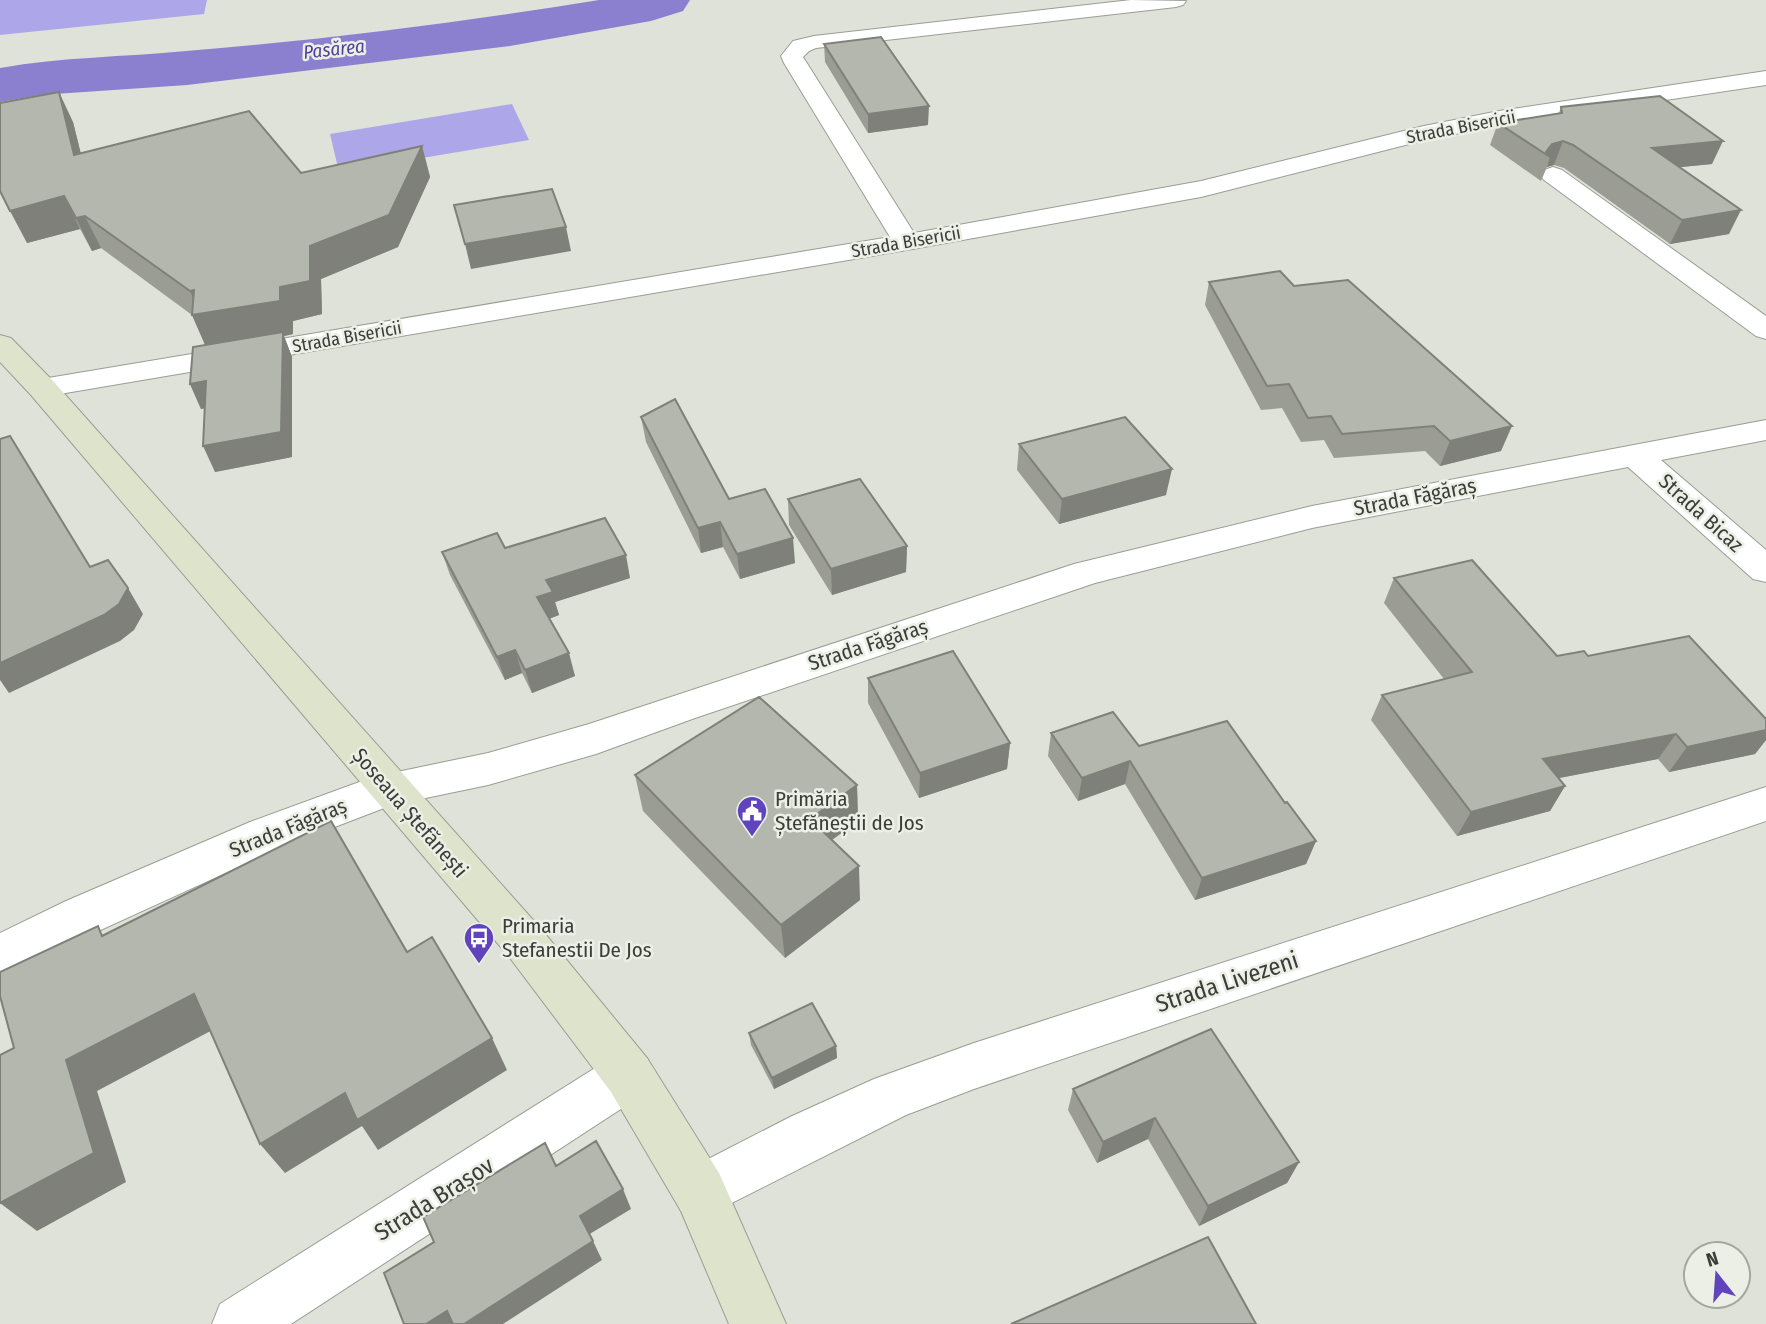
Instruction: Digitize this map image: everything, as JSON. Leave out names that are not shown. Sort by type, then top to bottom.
[{"type":"main road","name":"Șoseaua Ștefănești","points":[[0,344],[42,388],[388,789],[526,944],[629,1075],[700,1192],[758,1324]]},
{"type":"street","points":[[908,242],[795,63],[792,56],[801,46],[814,42],[1177,1]]},
{"type":"street","name":"Strada Bisericii","points":[[42,388],[908,242],[1201,189],[1424,133],[1499,118],[1766,78]]},
{"type":"street","points":[[1553,175],[1766,330]]},
{"type":"street","name":"Strada Făgăraș","points":[[0,955],[82,915],[265,835],[388,789],[488,769],[596,738],[681,707],[1087,573],[1312,517],[1766,430]]},
{"type":"street","name":"Strada Bicaz","points":[[1635,455],[1766,570]]},
{"type":"street","name":"Strada Livezeni","points":[[700,1192],[808,1135],[904,1092],[1766,804]]},
{"type":"street","name":"Strada Brașov","points":[[240,1324],[629,1075]]},
{"type":"shaded area","points":[[0,0],[207,0],[204,14],[0,35]]},
{"type":"shaded area","points":[[512,104],[529,140],[339,172],[330,134]]},
{"type":"building","points":[[881,37],[929,106],[868,114],[824,44]]},
{"type":"building","points":[[59,92],[74,155],[249,111],[301,173],[422,146],[389,215],[310,246],[310,281],[280,287],[280,301],[192,315],[194,290],[190,291],[85,216],[76,218],[64,196],[10,211],[0,191],[0,103]]},
{"type":"building","points":[[1660,96],[1723,141],[1652,148],[1741,210],[1682,220],[1573,145],[1563,141],[1552,144],[1546,152],[1550,157],[1498,123],[1562,113],[1561,107]]},
{"type":"building","points":[[552,189],[566,227],[465,244],[454,205]]},
{"type":"building","points":[[1280,271],[1294,286],[1348,280],[1512,426],[1450,441],[1434,426],[1342,434],[1331,416],[1308,418],[1289,384],[1267,386],[1209,282]]},
{"type":"building","points":[[283,332],[281,432],[203,446],[206,381],[190,384],[193,347]]},
{"type":"building","points":[[675,399],[729,499],[765,489],[793,538],[737,554],[720,522],[698,528],[641,417]]},
{"type":"building","points":[[1125,417],[1172,469],[1062,499],[1019,444]]},
{"type":"building","points":[[10,436],[90,567],[108,560],[128,588],[119,604],[104,615],[0,663],[0,439]]},
{"type":"building","points":[[860,479],[907,546],[831,569],[788,499]]},
{"type":"building","points":[[605,518],[626,555],[546,580],[553,592],[537,597],[569,653],[525,670],[515,650],[497,657],[442,552],[497,533],[505,548]]},
{"type":"building","points":[[1472,560],[1557,656],[1584,651],[1588,656],[1689,636],[1766,719],[1766,730],[1687,747],[1676,734],[1543,759],[1565,786],[1471,812],[1382,695],[1472,672],[1394,578]]},
{"type":"building","points":[[953,651],[1010,743],[920,773],[868,678]]},
{"type":"building","name":"Primăria Ștefăneștii de Jos","points":[[759,697],[857,785],[810,819],[859,866],[781,925],[635,775]]},
{"type":"building","points":[[1113,712],[1139,746],[1227,721],[1285,803],[1287,802],[1316,841],[1202,878],[1130,761],[1082,778],[1051,733]]},
{"type":"building","points":[[331,821],[407,952],[432,937],[492,1038],[357,1120],[345,1093],[260,1144],[194,994],[66,1060],[94,1153],[0,1203],[0,1055],[14,1048],[0,996],[0,972],[98,926],[102,936]]},
{"type":"building","points":[[812,1003],[836,1046],[772,1078],[749,1033]]},
{"type":"building","points":[[1211,1029],[1299,1162],[1208,1206],[1155,1118],[1103,1142],[1073,1089]]},
{"type":"building","points":[[596,1141],[623,1189],[580,1216],[593,1241],[464,1324],[453,1324],[447,1311],[426,1324],[404,1324],[384,1273],[434,1242],[423,1217],[545,1143],[556,1166]]},
{"type":"building","points":[[1208,1237],[1256,1324],[1011,1324]]},
{"type":"waterway","name":"Pasărea","points":[[0,85],[40,78],[187,68],[510,30],[633,10],[665,0]]},
{"type":"place","name":"Primăria Ștefăneștii de Jos","points":[[752,838]]},
{"type":"place","name":"Primaria Stefanestii De Jos","points":[[479,965]]}]
